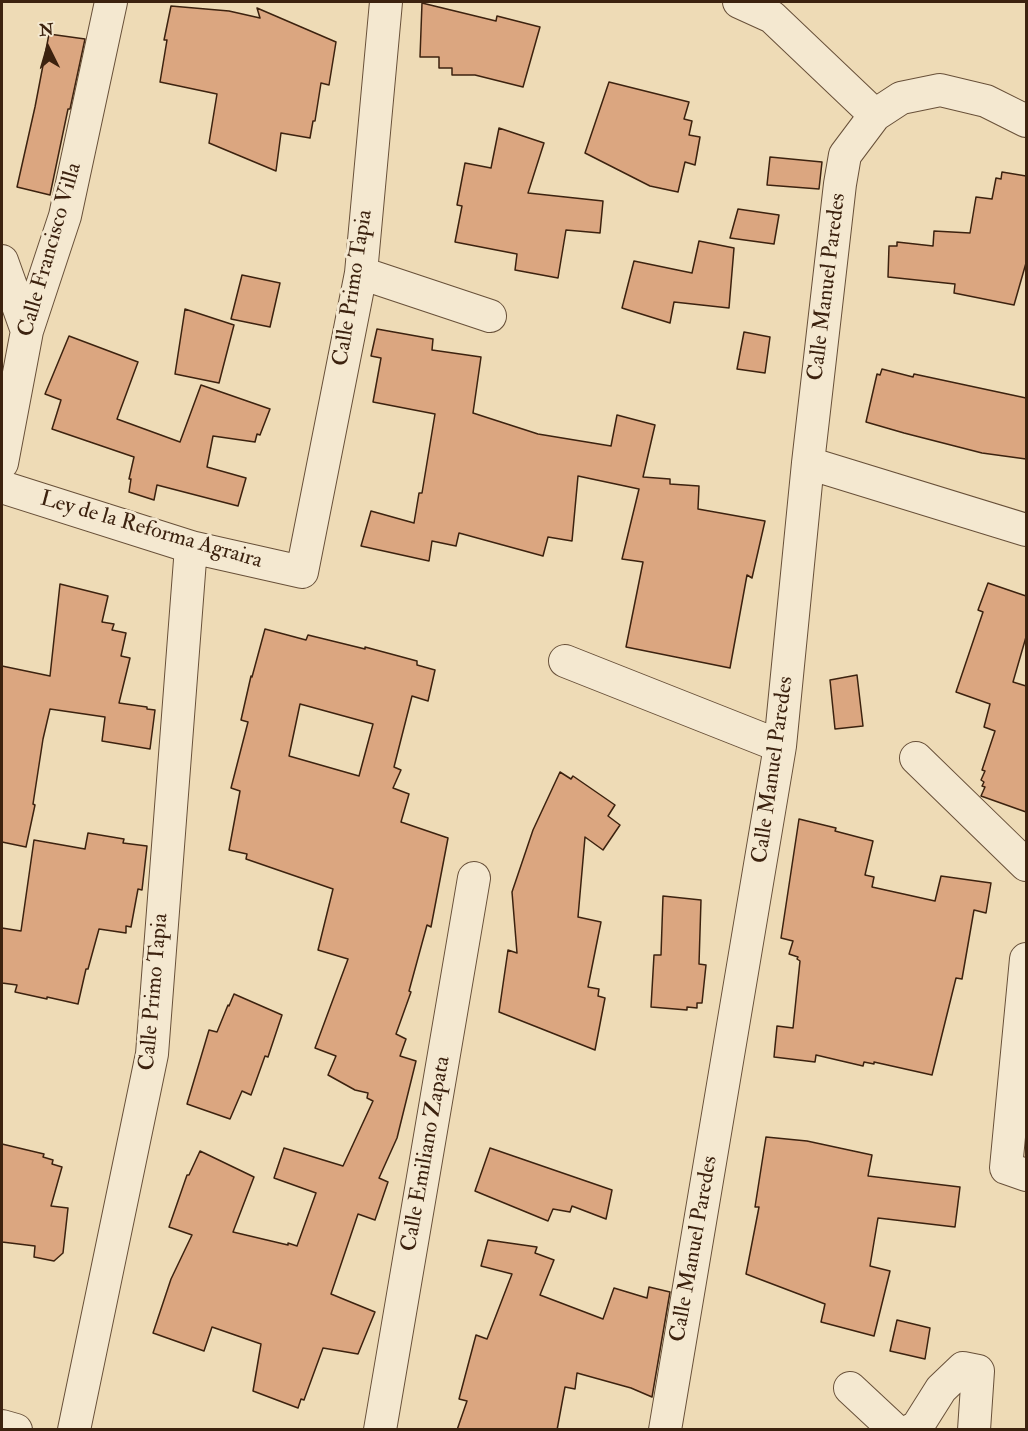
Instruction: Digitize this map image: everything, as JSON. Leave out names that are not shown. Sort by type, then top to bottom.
[{"type":"street","name":"Calle Francisco Villa","points":[[2,463],[27,331],[65,216],[111,2]]},
{"type":"street","name":"Calle Primo Tapia","points":[[302,572],[361,273],[386,2]]},
{"type":"street","points":[[739,2],[771,17],[875,115]]},
{"type":"street","name":"Calle Manuel Paredes","points":[[665,1430],[780,746],[808,463],[845,154],[875,115],[901,98],[940,90],[986,101],[1026,121]]},
{"type":"street","points":[[2,261],[27,331]]},
{"type":"street","points":[[361,273],[490,316]]},
{"type":"street","points":[[808,463],[1026,530]]},
{"type":"street","name":"Ley de la Reforma Agraira","points":[[2,487],[191,547],[302,572]]},
{"type":"street","name":"Calle Primo Tapia","points":[[74,1430],[152,1054],[191,547]]},
{"type":"street","points":[[565,661],[780,746]]},
{"type":"street","points":[[916,758],[1026,865]]},
{"type":"street","name":"Calle Emiliano Zapata","points":[[380,1430],[474,878]]},
{"type":"street","points":[[1016,1171],[1026,959]]},
{"type":"street","points":[[911,1430],[917,1427],[942,1389],[963,1368],[978,1371],[974,1430]]},
{"type":"street","points":[[850,1388],[895,1430]]},
{"type":"street","points":[[2,1426],[16,1430]]},
{"type":"building","points":[[422,3],[496,21],[497,16],[540,27],[523,87],[475,75],[452,75],[452,68],[439,68],[439,57],[420,57]]},
{"type":"building","points":[[171,6],[229,11],[260,18],[257,8],[336,42],[329,85],[321,83],[310,138],[281,133],[276,171],[209,143],[217,94],[160,82],[167,40],[164,40]]},
{"type":"building","points":[[49,34],[85,39],[50,195],[17,187]]},
{"type":"building","points":[[609,82],[689,102],[684,119],[692,121],[689,135],[700,137],[695,165],[685,162],[678,192],[650,186],[585,153]]},
{"type":"building","points":[[499,128],[544,143],[528,193],[603,201],[600,233],[566,230],[558,278],[515,270],[517,254],[455,242],[462,206],[457,205],[465,163],[491,168]]},
{"type":"building","points":[[770,157],[822,162],[819,189],[767,185]]},
{"type":"building","points":[[1002,172],[1026,176],[1026,263],[1014,305],[954,293],[955,284],[888,277],[889,246],[897,246],[897,242],[933,246],[934,231],[970,233],[976,197],[992,199],[996,178],[1001,179]]},
{"type":"building","points":[[738,209],[779,215],[774,244],[730,238]]},
{"type":"building","points":[[699,241],[734,248],[729,308],[674,302],[670,323],[622,308],[634,261],[692,273]]},
{"type":"building","points":[[242,275],[280,283],[270,327],[231,319]]},
{"type":"building","points":[[185,309],[234,325],[219,383],[175,374]]},
{"type":"building","points":[[377,329],[433,339],[432,350],[481,357],[473,413],[538,434],[611,446],[617,415],[655,425],[643,477],[670,479],[670,484],[699,486],[698,509],[765,521],[752,578],[747,575],[730,668],[626,647],[643,562],[622,559],[639,489],[578,476],[572,541],[548,537],[543,556],[459,533],[456,546],[432,541],[429,561],[361,546],[371,511],[414,523],[419,493],[422,493],[435,414],[373,402],[381,358],[371,356]]},
{"type":"building","points":[[744,332],[770,337],[765,373],[737,369]]},
{"type":"building","points":[[69,336],[138,362],[117,419],[180,442],[201,385],[270,409],[255,442],[213,436],[207,467],[246,478],[238,506],[157,485],[154,500],[129,492],[131,479],[129,479],[134,457],[52,429],[61,400],[45,394]]},
{"type":"building","points":[[882,369],[1026,398],[1026,459],[982,453],[866,422],[877,374],[880,375]]},
{"type":"building","points":[[988,583],[1026,596],[1026,637],[1013,682],[1026,686],[1026,812],[981,796],[985,787],[982,786],[984,782],[981,780],[985,771],[982,770],[995,731],[984,727],[990,704],[956,692],[983,612],[978,610]]},
{"type":"building","points":[[60,584],[108,596],[102,622],[114,624],[112,630],[126,633],[121,656],[130,658],[119,703],[155,710],[150,749],[102,741],[105,717],[50,709],[26,847],[2,842],[2,666],[50,676]]},
{"type":"building","points":[[265,629],[306,640],[308,635],[365,649],[365,647],[417,661],[417,665],[435,670],[428,701],[412,696],[394,767],[401,770],[393,788],[409,794],[401,822],[448,838],[431,927],[427,925],[409,991],[411,992],[396,1034],[406,1039],[400,1056],[416,1061],[397,1138],[379,1178],[388,1182],[375,1220],[358,1214],[331,1294],[375,1312],[358,1354],[323,1348],[304,1400],[301,1399],[298,1408],[253,1391],[261,1344],[212,1327],[204,1351],[153,1333],[171,1279],[192,1235],[169,1227],[187,1175],[200,1151],[254,1177],[233,1232],[297,1246],[316,1193],[274,1178],[284,1148],[343,1166],[373,1101],[367,1098],[368,1093],[355,1090],[328,1075],[336,1056],[315,1048],[348,959],[318,950],[333,889],[246,859],[247,854],[229,850],[240,791],[231,788],[248,722],[241,720]],"holes":[[[300,704],[373,724],[359,776],[289,756]]]},
{"type":"building","points":[[857,675],[863,726],[835,729],[830,680]]},
{"type":"building","points":[[560,772],[571,779],[573,776],[615,805],[608,816],[620,825],[603,850],[585,837],[578,917],[601,922],[588,987],[599,989],[598,996],[605,998],[595,1050],[499,1012],[508,950],[517,953],[512,892],[533,830]]},
{"type":"building","points":[[799,819],[836,828],[835,831],[873,841],[865,875],[874,877],[872,887],[935,901],[941,876],[991,883],[986,913],[974,910],[962,979],[956,978],[932,1075],[874,1062],[874,1064],[864,1062],[863,1066],[816,1055],[815,1062],[774,1057],[777,1026],[793,1028],[800,961],[798,957],[789,954],[793,941],[781,938]]},
{"type":"building","points":[[88,833],[124,839],[123,843],[147,846],[142,890],[138,889],[131,927],[126,926],[126,933],[99,929],[78,1004],[15,992],[17,985],[2,983],[2,928],[21,931],[34,840],[85,849]]},
{"type":"building","points":[[663,896],[701,900],[699,964],[706,965],[702,1003],[697,1003],[697,1008],[687,1007],[687,1010],[651,1007],[654,955],[661,955]]},
{"type":"building","points":[[234,994],[282,1015],[268,1057],[265,1056],[251,1095],[242,1091],[230,1119],[187,1104],[209,1030],[217,1032]]},
{"type":"building","points":[[766,1137],[807,1141],[872,1155],[868,1176],[960,1187],[955,1227],[878,1218],[870,1266],[890,1271],[874,1336],[821,1322],[825,1304],[746,1274],[759,1207],[755,1207]]},
{"type":"building","points":[[2,1144],[44,1154],[43,1157],[53,1160],[52,1164],[62,1167],[51,1206],[68,1208],[63,1253],[54,1261],[34,1257],[35,1246],[2,1242]]},
{"type":"building","points":[[490,1148],[612,1190],[606,1219],[572,1206],[570,1212],[553,1209],[548,1221],[475,1191]]},
{"type":"building","points":[[488,1240],[537,1247],[535,1253],[554,1260],[540,1295],[603,1319],[614,1288],[647,1298],[649,1287],[670,1292],[652,1397],[631,1388],[577,1373],[575,1389],[565,1387],[557,1430],[457,1430],[467,1401],[459,1399],[476,1335],[487,1339],[512,1274],[481,1266]]},
{"type":"building","points":[[897,1320],[930,1328],[925,1359],[890,1351]]}]
